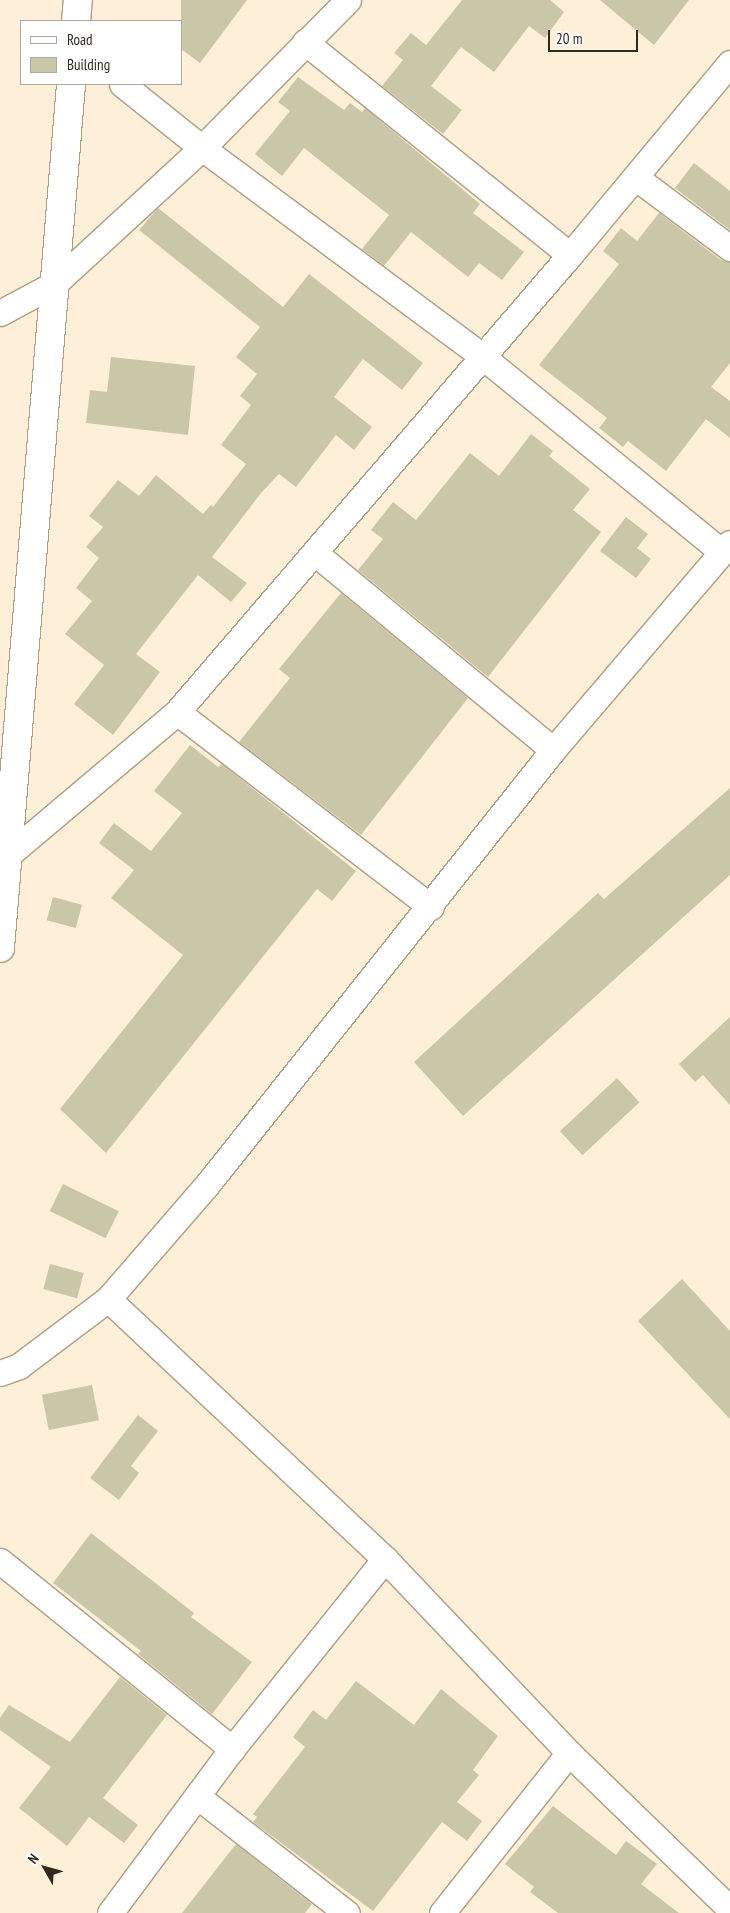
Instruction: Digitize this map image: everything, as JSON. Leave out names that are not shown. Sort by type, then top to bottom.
[{"type":"street","points":[[76,20],[78,0]]},
{"type":"street","points":[[0,313],[54,284],[202,148],[348,0]]},
{"type":"street","points":[[305,42],[570,256]]},
{"type":"street","points":[[8,855],[177,712],[570,256],[730,63]]},
{"type":"street","points":[[0,937],[71,85]]},
{"type":"street","points":[[0,1372],[20,1366],[108,1300],[206,1186],[431,907],[553,750],[726,547],[483,356],[202,148],[123,85]]},
{"type":"street","points":[[635,177],[730,248]]},
{"type":"street","points":[[315,552],[553,750]]},
{"type":"street","points":[[177,712],[431,907]]},
{"type":"street","points":[[108,1300],[385,1559],[568,1753],[730,1909]]},
{"type":"street","points":[[110,1913],[232,1750],[385,1559]]},
{"type":"street","points":[[0,1561],[232,1750]]},
{"type":"street","points":[[442,1913],[568,1753]]},
{"type":"street","points":[[198,1796],[347,1913]]},
{"type":"building","points":[[181,0],[247,0],[200,63],[182,50]]},
{"type":"building","points":[[462,0],[550,0],[564,12],[545,38],[529,26],[494,72],[461,47],[431,86],[462,110],[443,134],[382,86],[403,60],[394,53],[411,33],[426,45]]},
{"type":"building","points":[[600,0],[689,0],[654,45]]},
{"type":"building","points":[[298,77],[344,110],[350,103],[362,112],[365,108],[480,204],[473,213],[524,252],[502,280],[479,263],[468,277],[411,232],[384,266],[362,249],[389,215],[304,148],[282,176],[255,154],[290,111],[278,102]]},
{"type":"building","points":[[694,163],[730,191],[730,230],[675,188]]},
{"type":"building","points":[[158,208],[283,307],[309,274],[423,363],[402,390],[363,359],[334,397],[372,427],[354,450],[336,435],[296,487],[279,474],[261,493],[212,557],[247,583],[231,602],[198,575],[136,654],[160,672],[113,735],[74,704],[104,665],[65,634],[92,601],[76,588],[99,558],[86,547],[103,527],[89,516],[118,480],[139,496],[156,475],[203,514],[211,505],[213,507],[246,464],[221,445],[251,405],[240,396],[257,374],[236,357],[260,327],[139,230]]},
{"type":"building","points":[[659,213],[721,260],[730,262],[730,363],[711,387],[730,401],[730,438],[706,419],[666,471],[628,441],[623,447],[599,428],[607,418],[539,365],[619,264],[603,251],[621,228],[637,241]]},
{"type":"building","points":[[111,357],[195,366],[188,435],[86,423],[90,390],[107,392]]},
{"type":"building","points":[[531,434],[553,451],[549,456],[590,489],[573,510],[601,532],[488,677],[358,570],[383,539],[371,530],[393,502],[416,520],[470,453],[499,476]]},
{"type":"building","points":[[626,517],[648,534],[637,548],[651,559],[636,578],[600,551]]},
{"type":"building","points":[[341,593],[468,698],[361,835],[239,742],[290,678],[279,669]]},
{"type":"building","points":[[190,745],[218,767],[222,764],[356,871],[332,901],[317,889],[106,1153],[60,1109],[183,955],[111,898],[134,870],[99,843],[114,823],[151,851],[182,813],[154,791]]},
{"type":"building","points":[[730,788],[730,875],[463,1116],[414,1062],[598,893],[604,899]]},
{"type":"building","points":[[53,897],[82,905],[76,928],[47,920]]},
{"type":"building","points":[[730,1017],[730,1105],[703,1075],[695,1082],[679,1064]]},
{"type":"building","points":[[617,1078],[640,1102],[582,1155],[560,1131]]},
{"type":"building","points":[[63,1184],[119,1211],[106,1238],[50,1211]]},
{"type":"building","points":[[50,1264],[84,1273],[77,1298],[43,1289]]},
{"type":"building","points":[[682,1279],[730,1331],[730,1419],[638,1321]]},
{"type":"building","points":[[92,1385],[99,1420],[49,1430],[42,1395]]},
{"type":"building","points":[[138,1415],[158,1431],[131,1466],[139,1473],[119,1500],[90,1478]]},
{"type":"building","points":[[91,1533],[194,1613],[191,1617],[252,1662],[212,1714],[138,1654],[141,1651],[53,1583]]},
{"type":"building","points":[[120,1677],[167,1715],[103,1798],[138,1825],[124,1843],[89,1817],[67,1846],[19,1808],[51,1767],[0,1730],[0,1718],[9,1705],[70,1742]]},
{"type":"building","points":[[356,1681],[414,1725],[441,1689],[498,1736],[473,1770],[479,1775],[457,1802],[482,1821],[467,1841],[442,1822],[373,1911],[253,1822],[257,1817],[253,1814],[305,1747],[293,1737],[313,1710],[326,1720]]},
{"type":"building","points":[[553,1806],[616,1855],[626,1841],[657,1864],[641,1884],[679,1913],[558,1913],[530,1892],[534,1887],[505,1864]]},
{"type":"building","points":[[236,1844],[312,1904],[305,1913],[182,1913]]}]
